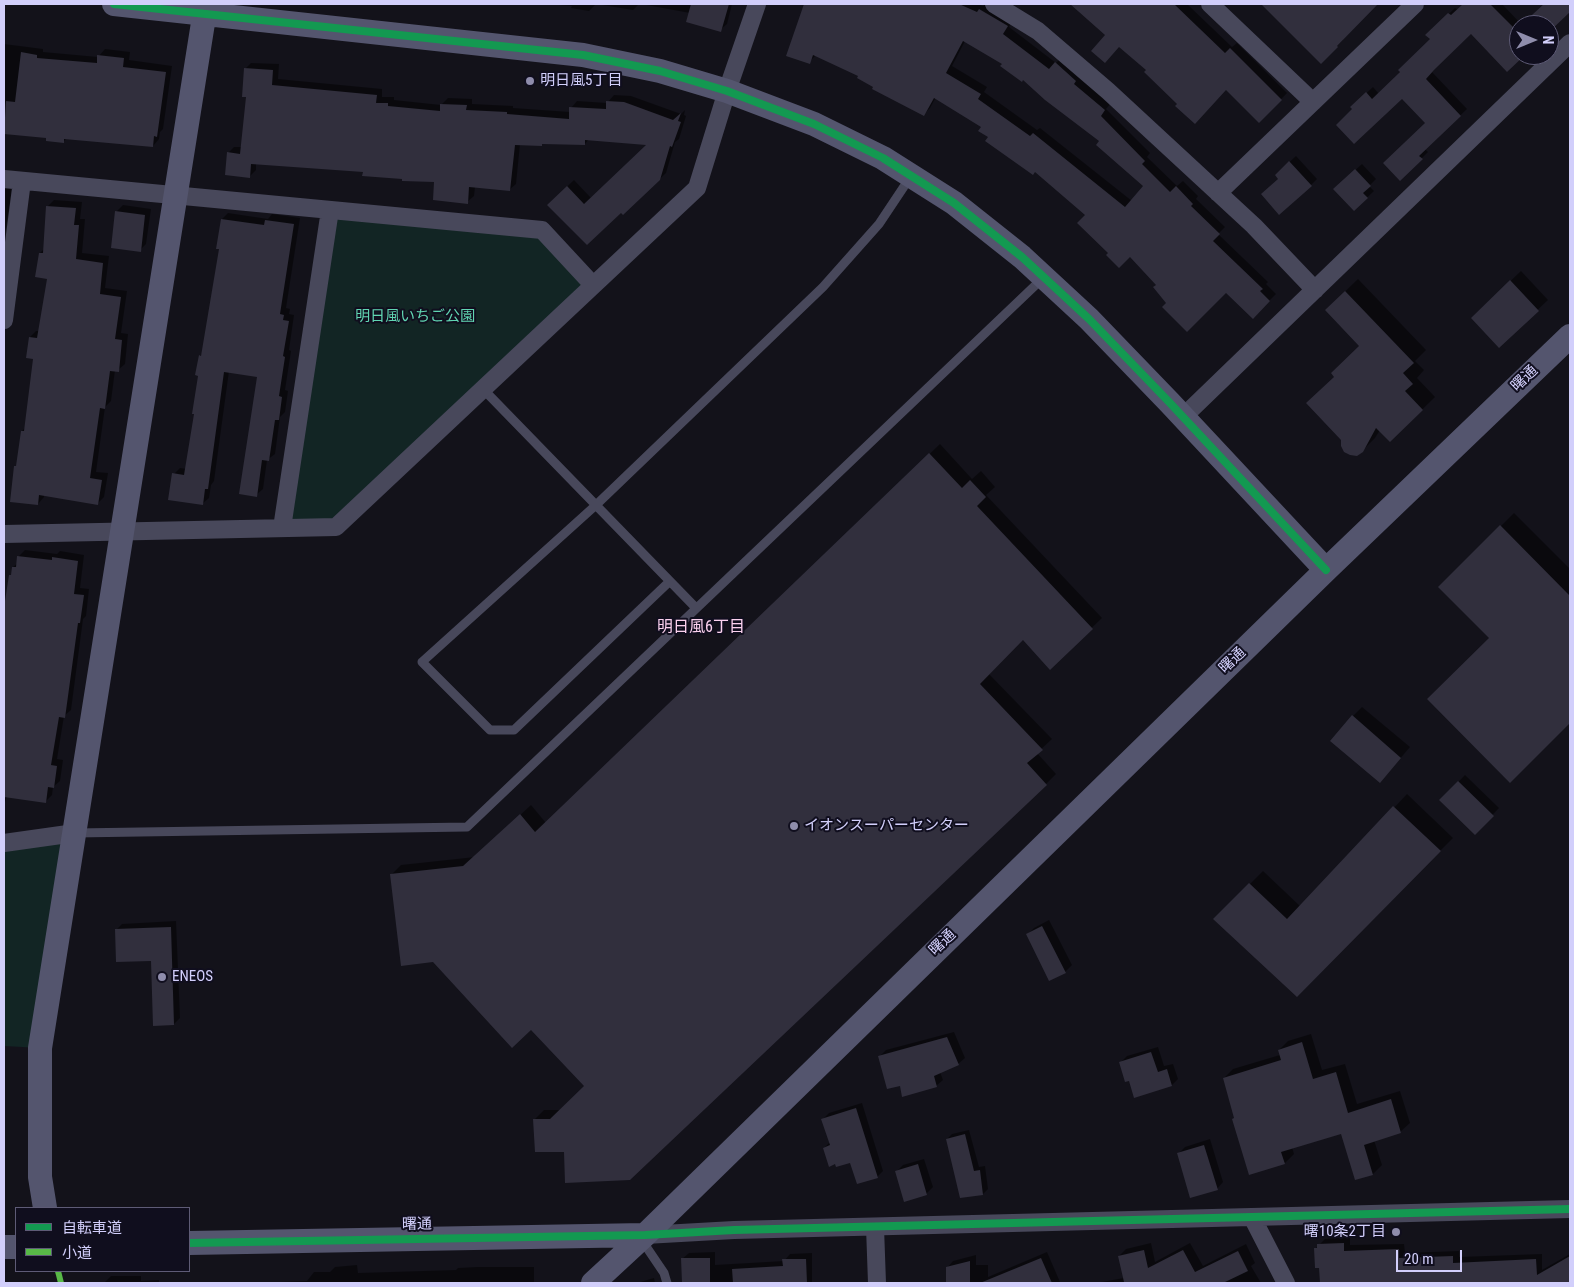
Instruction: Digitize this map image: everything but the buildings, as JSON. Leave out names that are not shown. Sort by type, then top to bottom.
[{"type":"street","points":[[114,4],[205,9],[583,55],[660,70],[727,91],[814,124],[883,158],[912,176],[954,203],[1022,257],[1088,319],[1183,417],[1326,570]]},
{"type":"street","points":[[4,534],[336,527],[697,188],[727,91],[757,4]]},
{"type":"street","points":[[994,4],[1038,31],[1108,91],[1254,226],[1315,290]]},
{"type":"street","points":[[1210,4],[1313,102]]},
{"type":"street","points":[[1218,193],[1313,102],[1405,7]]},
{"type":"street","points":[[45,1207],[40,1177],[40,1048],[205,9]]},
{"type":"street","points":[[1183,417],[1570,43]]},
{"type":"street","points":[[4,179],[542,230],[594,285]]},
{"type":"street","points":[[4,320],[22,181]]},
{"type":"street","points":[[282,528],[330,210]]},
{"type":"street","name":"曙通","points":[[190,1243],[643,1237],[1326,570],[1570,336]]},
{"type":"street","points":[[4,843],[75,833]]},
{"type":"street","points":[[593,1283],[643,1237],[734,1230],[1570,1209]]},
{"type":"street","points":[[1252,1217],[1286,1283]]},
{"type":"street","points":[[875,1226],[877,1283]]},
{"type":"lane","points":[[670,581],[514,730],[490,730],[422,662],[596,505],[823,287],[879,224],[912,176]]},
{"type":"lane","points":[[75,833],[467,827],[1044,277]]},
{"type":"lane","points":[[484,389],[696,608]]},
{"type":"lane","points":[[643,1237],[664,1273],[667,1283]]},
{"type":"green space","name":"明日風いちご公園","points":[[330,210],[542,230],[593,285],[336,527],[282,528]]},
{"type":"green space","points":[[75,833],[40,1048],[4,1046],[4,843]]},
{"type":"marked path","points":[[58,1272],[61,1283]]},
{"type":"cycle path","points":[[114,4],[583,55],[660,71],[727,91],[814,124],[883,158],[954,203],[1022,257],[1089,319],[1326,570]]},
{"type":"cycle path","points":[[190,1243],[645,1235],[734,1230],[1570,1209]]},
{"type":"place","name":"明日風5丁目","points":[[530,81]]},
{"type":"place","name":"イオンスーパーセンター","points":[[794,826]]},
{"type":"place","name":"ENEOS","points":[[162,977]]},
{"type":"place","name":"曙10条2丁目","points":[[1396,1232]]},
{"type":"district","name":"明日風6丁目","points":[[701,628]]}]
